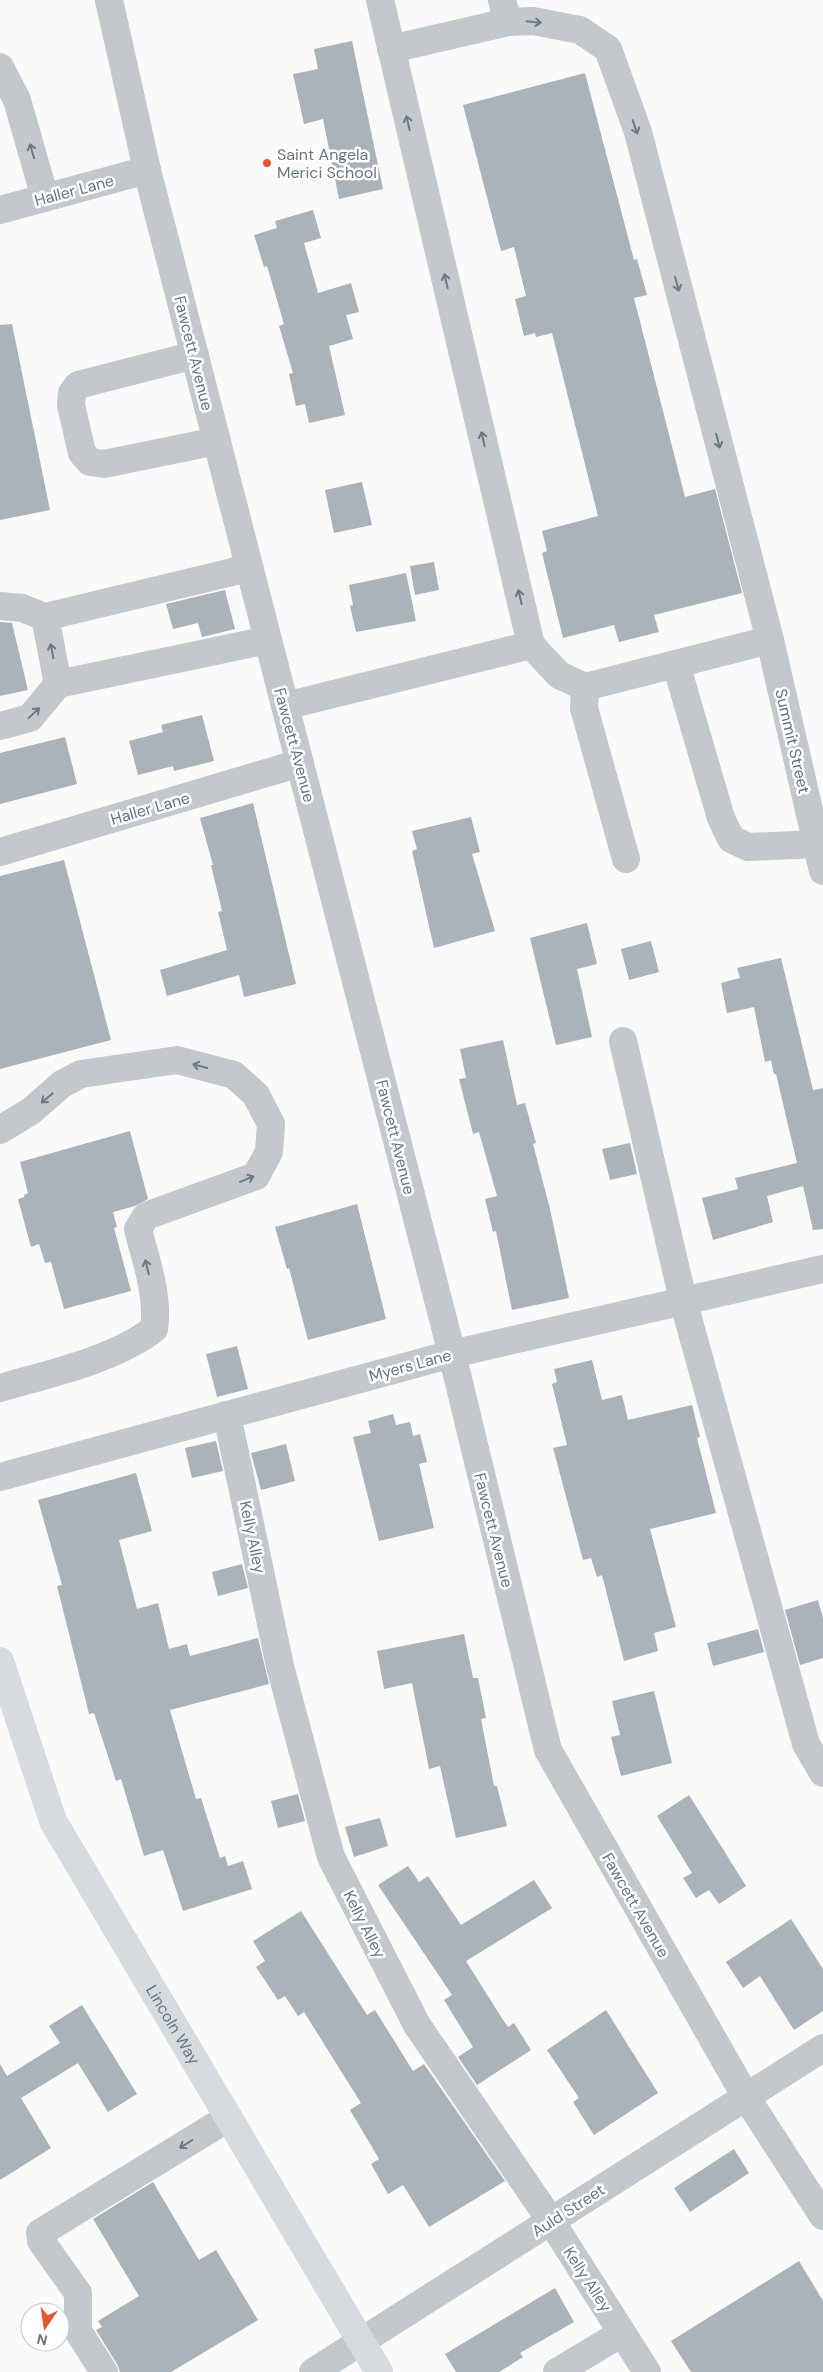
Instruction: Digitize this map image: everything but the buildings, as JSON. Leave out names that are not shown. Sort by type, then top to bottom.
[{"type":"main road","name":"Lincoln Way","points":[[0,1661],[53,1821],[360,2343],[379,2372]]},
{"type":"street","name":"Fawcett Avenue","points":[[109,0],[147,170],[452,1354],[548,1750],[746,2097],[823,2216]]},
{"type":"street","points":[[380,0],[531,645],[559,675],[585,687],[770,640]]},
{"type":"street","name":"Summit Street","points":[[391,49],[505,11],[532,21],[580,30],[608,49],[638,132],[770,640],[823,872]]},
{"type":"street","points":[[0,67],[18,100],[45,198]]},
{"type":"street","name":"Haller Lane","points":[[0,210],[147,170]]},
{"type":"street","points":[[194,355],[78,385],[72,393],[71,405],[82,453],[90,462],[104,464],[217,441]]},
{"type":"street","points":[[0,606],[22,608],[46,618],[249,568]]},
{"type":"street","points":[[46,618],[58,684]]},
{"type":"street","points":[[0,726],[30,718],[58,684],[268,640]]},
{"type":"street","points":[[285,706],[531,645]]},
{"type":"street","points":[[676,664],[721,818],[731,839],[748,848],[817,844]]},
{"type":"street","points":[[585,687],[584,708],[626,859]]},
{"type":"street","name":"Haller Lane","points":[[0,852],[300,763]]},
{"type":"street","points":[[623,1041],[683,1300],[806,1744],[823,1773]]},
{"type":"street","points":[[0,1130],[31,1111],[62,1084],[81,1074],[178,1060],[234,1075],[256,1095],[271,1124],[269,1152],[256,1176],[146,1216],[138,1229],[153,1288],[156,1315],[154,1329],[140,1340],[73,1367],[0,1388]]},
{"type":"street","name":"Myers Lane","points":[[0,1477],[452,1354],[823,1269]]},
{"type":"street","name":"Kelly Alley","points":[[227,1415],[280,1666],[330,1857],[416,2025],[551,2221],[647,2372]]},
{"type":"street","name":"Auld Street","points":[[313,2372],[823,2048]]},
{"type":"street","points":[[104,2372],[78,2332],[78,2293],[41,2241],[40,2233],[228,2118]]},
{"type":"street","points":[[557,2372],[622,2333]]},
{"type":"place","name":"Saint Angela Merici School","points":[[267,163]]}]
